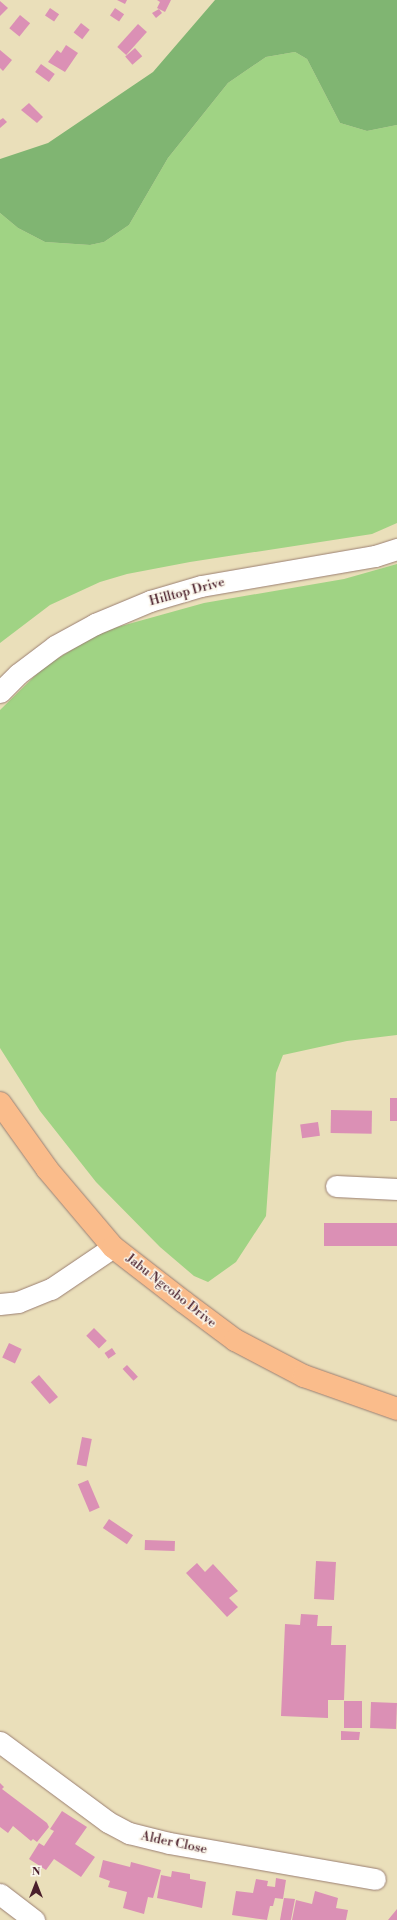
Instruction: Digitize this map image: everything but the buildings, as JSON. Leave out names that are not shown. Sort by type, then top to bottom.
[{"type":"main road","name":"Jabu Ngcobo Drive","points":[[0,1102],[47,1169],[113,1246],[235,1340],[304,1376],[397,1409]]},
{"type":"street","name":"Hilltop Drive","points":[[0,692],[18,674],[55,646],[95,624],[150,601],[201,586],[375,556],[397,549]]},
{"type":"street","points":[[336,1186],[397,1189]]},
{"type":"street","points":[[0,1304],[18,1302],[51,1289],[113,1246]]},
{"type":"street","name":"Alder Close","points":[[0,1742],[102,1818],[129,1833],[169,1843],[375,1879]]},
{"type":"street","points":[[0,1894],[34,1920]]},
{"type":"green space","points":[[215,0],[397,0],[397,125],[367,131],[340,123],[307,59],[295,52],[266,57],[228,83],[168,158],[129,225],[104,242],[90,245],[45,242],[18,228],[0,213],[0,159],[48,143],[153,72]]},
{"type":"green space","points":[[295,52],[307,59],[340,123],[367,131],[397,125],[397,523],[372,534],[190,562],[127,574],[100,582],[50,605],[0,643],[0,213],[18,228],[45,242],[90,245],[104,242],[129,225],[168,158],[228,83],[266,57]]},
{"type":"green space","points":[[397,564],[397,1035],[347,1041],[283,1055],[276,1073],[266,1216],[236,1262],[208,1282],[194,1276],[160,1247],[96,1182],[40,1111],[0,1048],[0,710],[44,667],[89,639],[114,628],[204,603],[344,579]]}]
